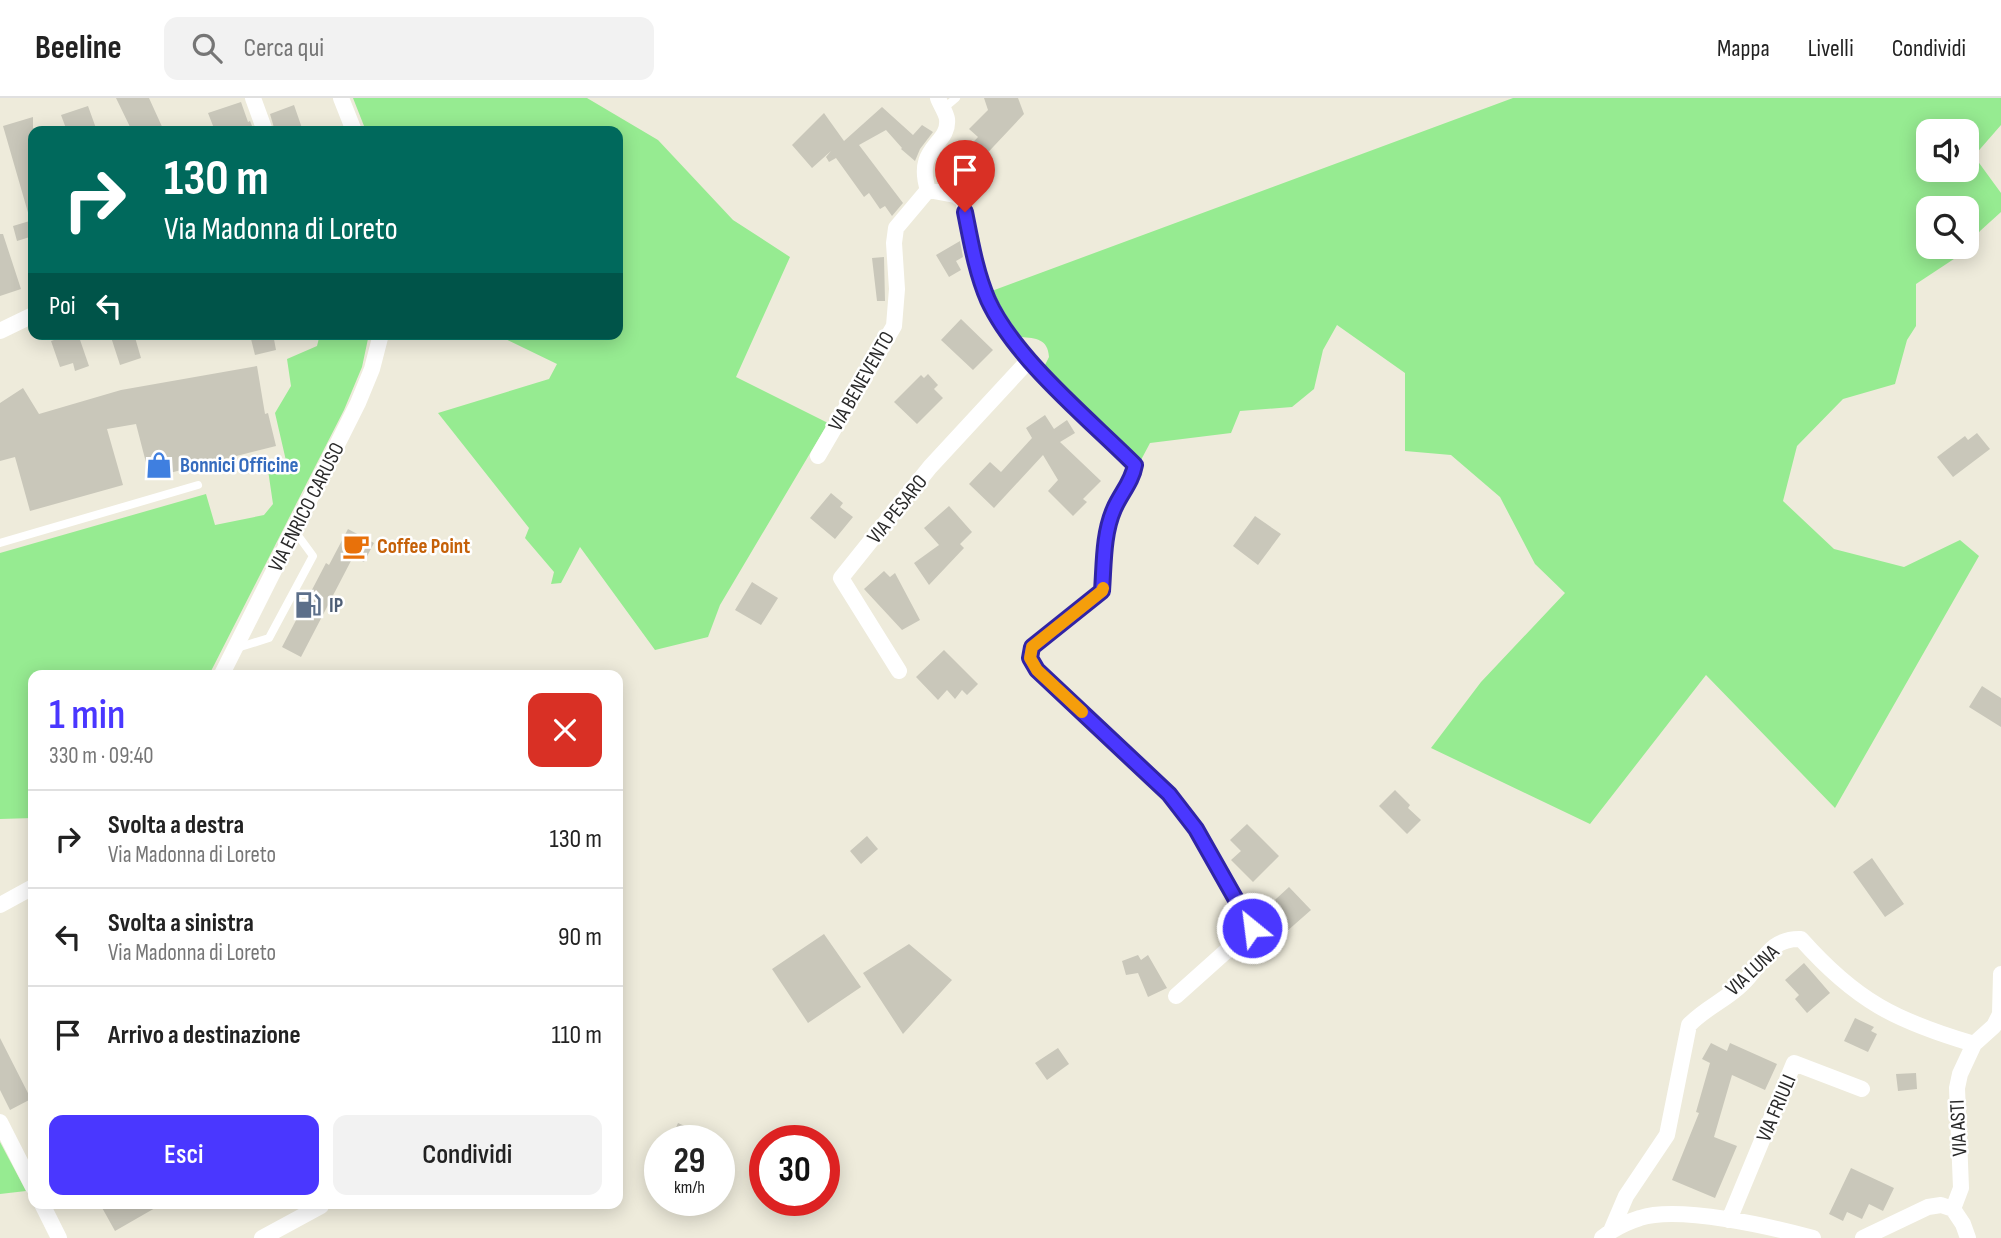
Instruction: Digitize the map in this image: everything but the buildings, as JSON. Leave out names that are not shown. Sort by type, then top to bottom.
[{"type":"street","points":[[253,98],[263,126]]},
{"type":"street","points":[[341,98],[352,126]]},
{"type":"street","points":[[940,104],[947,119],[945,131],[925,162],[923,175],[928,190],[955,195],[963,201],[976,270],[990,303],[1011,338],[1029,360],[1135,465],[1133,478],[1113,510],[1104,549],[1102,591],[1032,647],[1030,658],[1037,670],[1169,794],[1196,829],[1252,928],[1176,996]]},
{"type":"street","name":"VIA BENEVENTO","points":[[818,456],[894,326],[897,289],[894,243],[896,228],[928,190]]},
{"type":"street","points":[[0,331],[28,317]]},
{"type":"street","name":"VIA ENRICO CARUSO","points":[[224,670],[358,403],[372,369],[379,340]]},
{"type":"street","name":"VIA PESARO","points":[[899,671],[841,578],[930,467],[1029,360]]},
{"type":"street","points":[[0,905],[28,890]]},
{"type":"street","name":"VIA LUNA","points":[[1606,1234],[1626,1196],[1667,1135],[1689,1025],[1742,985],[1764,955],[1777,944],[1789,939],[1801,939],[1853,990],[1889,1013],[1927,1030],[1974,1044]]},
{"type":"street","name":"VIA ASTI","points":[[1953,1209],[1961,1188],[1956,1088],[1974,1044],[1994,1026],[2000,1014],[2001,974]]},
{"type":"street","name":"VIA FRIULI","points":[[1729,1220],[1794,1063],[1861,1090]]},
{"type":"street","points":[[0,1122],[28,1177]]},
{"type":"street","points":[[1863,1238],[1928,1207],[1941,1205],[1953,1209],[1968,1238]]},
{"type":"street","points":[[44,1209],[59,1238]]},
{"type":"street","points":[[262,1238],[315,1209]]},
{"type":"street","points":[[1606,1234],[1641,1217],[1661,1214],[1729,1220],[1778,1228],[1813,1238]]},
{"type":"lane","points":[[940,104],[956,98]]},
{"type":"lane","points":[[0,542],[198,485]]},
{"type":"lane","points":[[234,649],[270,638],[313,556],[294,529]]},
{"type":"green space","points":[[353,98],[587,98],[658,140],[733,220],[790,257],[736,377],[828,423],[720,605],[708,637],[655,650],[580,547],[561,583],[551,584],[554,572],[525,538],[529,528],[438,413],[549,379],[557,364],[507,340],[623,340],[623,126],[364,126]]},
{"type":"green space","points":[[1513,98],[2001,98],[2001,125],[1979,150],[1979,119],[1916,119],[1916,182],[1979,182],[1979,163],[2001,193],[2001,212],[1979,232],[1979,196],[1916,196],[1916,259],[1954,259],[1916,284],[1916,326],[1907,340],[1895,384],[1843,399],[1797,446],[1783,501],[1834,549],[1904,567],[1960,540],[1979,556],[1835,808],[1706,675],[1590,824],[1431,748],[1481,682],[1565,593],[1535,564],[1500,497],[1451,455],[1405,451],[1405,373],[1337,325],[1323,350],[1314,389],[1292,407],[1240,411],[1231,433],[1150,443],[1141,460],[1044,367],[1049,357],[1044,343],[1021,337],[989,292]]},
{"type":"green space","points":[[318,340],[368,340],[362,367],[344,410],[212,670],[28,670],[28,818],[0,819],[0,553],[206,494],[215,525],[264,515],[273,504],[268,470],[287,465],[275,413],[291,386],[287,359],[317,346]]},
{"type":"green space","points":[[0,1142],[26,1191],[0,1194]]},
{"type":"slow traffic","points":[[1082,712],[1037,670],[1030,658],[1032,647],[1103,588]]},
{"type":"place","name":"Bonnici Officine","points":[[159,465]]},
{"type":"place","name":"Coffee Point","points":[[356,546]]},
{"type":"place","name":"IP","points":[[308,605]]},
{"type":"route","points":[[965,212],[976,270],[990,303],[1011,338],[1029,360],[1135,465],[1133,478],[1113,510],[1104,549],[1102,591],[1032,647],[1030,658],[1037,670],[1169,794],[1212,854],[1252,928]]}]
